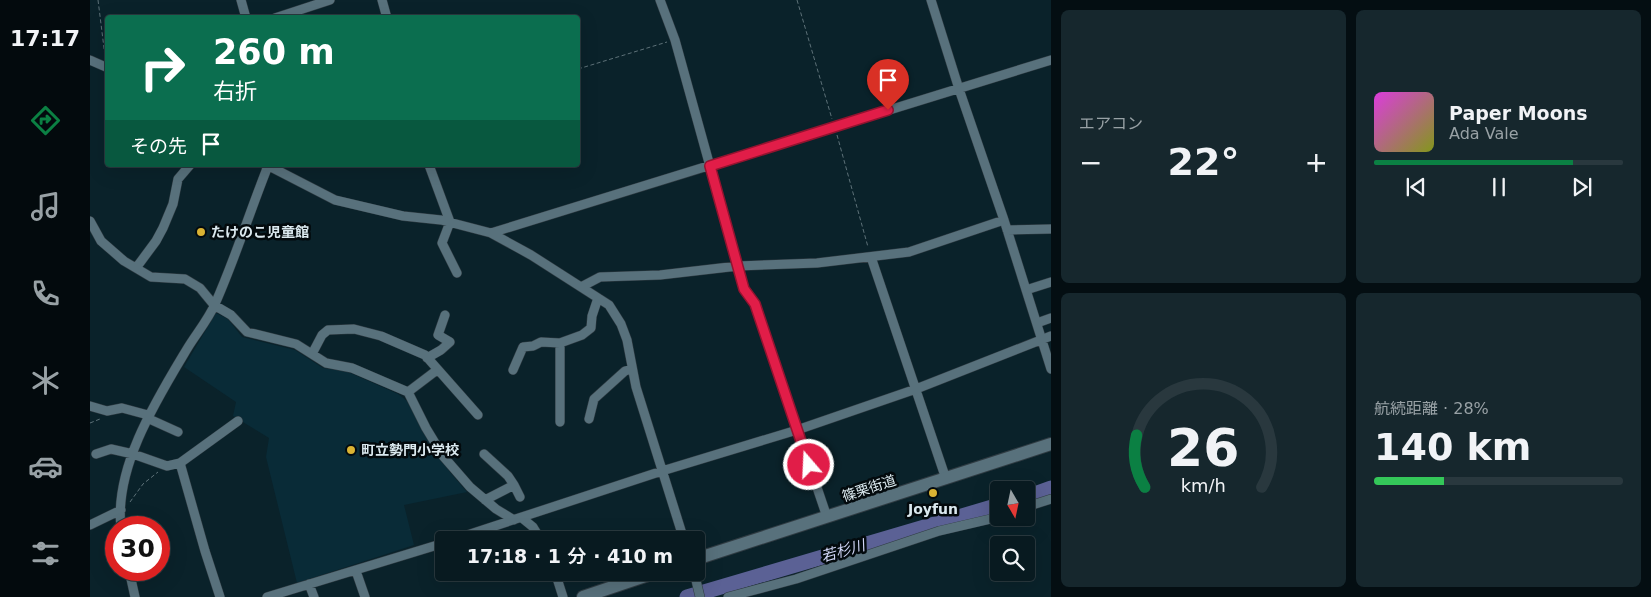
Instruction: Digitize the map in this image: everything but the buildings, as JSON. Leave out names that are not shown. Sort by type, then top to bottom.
[{"type":"main road","name":"篠栗街道","points":[[705,556],[1051,444]]},
{"type":"main road","points":[[583,597],[631,581]]},
{"type":"street","points":[[241,0],[245,15]]},
{"type":"street","points":[[284,15],[330,0]]},
{"type":"street","points":[[382,0],[386,15]]},
{"type":"street","points":[[660,0],[675,40],[744,289],[755,304],[827,517]]},
{"type":"street","points":[[931,0],[1037,323],[1047,338],[1051,369]]},
{"type":"street","points":[[90,60],[105,66]]},
{"type":"street","points":[[491,233],[1051,60]]},
{"type":"street","points":[[136,268],[160,234],[172,210],[178,179],[188,167]]},
{"type":"street","points":[[120,516],[123,487],[133,454],[148,417],[163,388],[214,305],[267,167]]},
{"type":"street","points":[[272,167],[335,200],[404,216],[450,222],[491,233],[608,305],[621,324],[636,387],[681,531]]},
{"type":"street","points":[[430,167],[450,222],[442,243],[457,273]]},
{"type":"street","points":[[581,287],[600,277],[660,275],[738,266],[817,263],[909,252],[1004,220]]},
{"type":"street","points":[[90,221],[101,241],[124,261],[151,277],[185,279],[200,288],[214,305],[231,315],[246,332],[296,344],[326,363],[352,368],[408,392],[443,456],[470,487],[485,500],[533,527],[535,531]]},
{"type":"street","points":[[1007,230],[1051,229]]},
{"type":"street","points":[[871,257],[946,478]]},
{"type":"street","points":[[1026,290],[1051,282]]},
{"type":"street","points":[[513,370],[523,348],[550,341],[560,344],[582,335],[591,328],[592,316],[598,298]]},
{"type":"street","points":[[427,358],[442,350],[450,342],[438,335],[445,316]]},
{"type":"street","points":[[1037,323],[1051,318]]},
{"type":"street","points":[[312,354],[322,335],[328,330],[354,329],[381,336],[408,347],[427,358],[478,416]]},
{"type":"street","points":[[480,531],[662,471],[797,430],[916,389],[1047,338]]},
{"type":"street","points":[[560,344],[560,422]]},
{"type":"street","points":[[588,419],[594,399],[625,371],[632,369]]},
{"type":"street","points":[[408,392],[437,370]]},
{"type":"street","points":[[90,406],[107,411],[122,408],[148,417],[178,432]]},
{"type":"street","points":[[96,454],[111,449],[133,454],[167,466],[180,463],[238,421]]},
{"type":"street","points":[[484,454],[508,476],[520,497]]},
{"type":"street","points":[[180,463],[220,597]]},
{"type":"street","points":[[485,500],[514,485]]},
{"type":"street","points":[[1035,504],[1051,498]]},
{"type":"street","points":[[90,525],[120,510]]},
{"type":"street","points":[[728,597],[796,579],[939,530],[990,519]]},
{"type":"street","points":[[267,597],[435,546]]},
{"type":"street","points":[[356,571],[365,597]]},
{"type":"street","points":[[131,581],[135,597]]},
{"type":"street","points":[[558,581],[563,597]]},
{"type":"street","points":[[696,581],[700,597]]},
{"type":"street","points":[[309,584],[314,597]]},
{"type":"path","points":[[98,0],[105,52]]},
{"type":"path","points":[[797,0],[871,257]]},
{"type":"path","points":[[580,68],[675,40]]},
{"type":"path","points":[[120,510],[128,505],[143,484],[167,466]]},
{"type":"shaded area","name":"町立勢門小学校","points":[[216,313],[228,319],[242,337],[295,350],[323,368],[346,371],[398,394],[407,401],[431,444],[450,472],[467,492],[404,505],[414,545],[297,583],[266,457],[269,438],[233,416],[236,402],[184,367]]},
{"type":"waterway","name":"若杉川","points":[[1035,494],[1051,488]]},
{"type":"waterway","name":"若杉川","points":[[687,597],[990,508]]},
{"type":"place","name":"たけのこ児童館","points":[[201,232]]},
{"type":"place","name":"町立勢門小学校","points":[[351,450]]},
{"type":"place","name":"Joyfun","points":[[933,493]]},
{"type":"route","points":[[809,465],[755,304],[744,289],[710,166],[888,110]]}]
